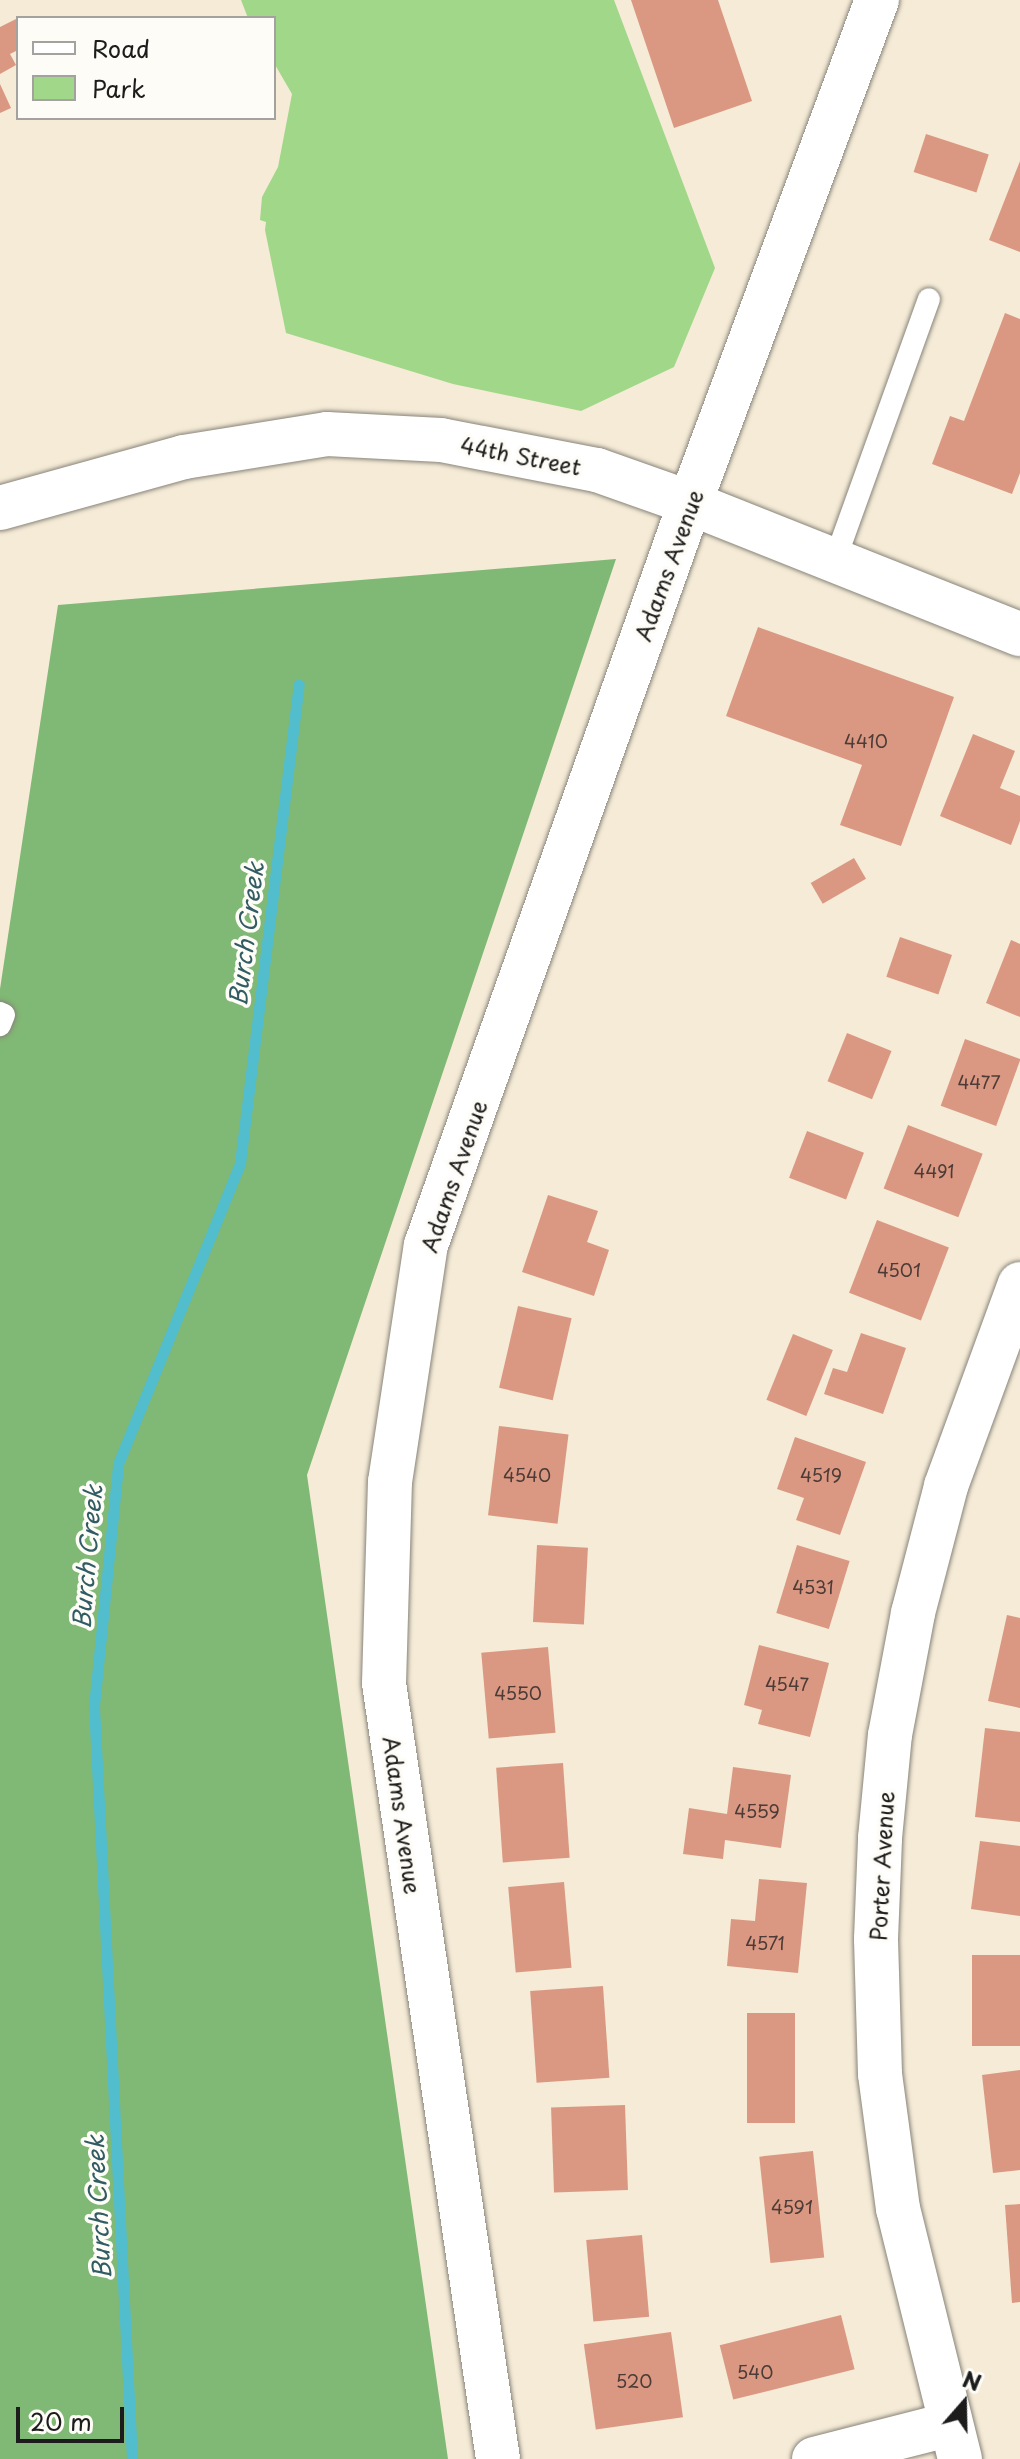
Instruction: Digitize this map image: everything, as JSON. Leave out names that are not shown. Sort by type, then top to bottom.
[{"type":"street","name":"Adams Avenue","points":[[498,2459],[384,1683],[390,1482],[426,1245],[690,503],[877,0]]},
{"type":"street","name":"44th Street","points":[[0,508],[184,457],[327,434],[441,440],[597,470],[690,503],[1020,634]]},
{"type":"street","name":"Porter Avenue","points":[[956,2441],[898,2209],[880,2074],[876,1939],[880,1838],[890,1735],[913,1613],[946,1486],[1020,1284]]},
{"type":"street","points":[[814,2459],[956,2441]]},
{"type":"lane","points":[[835,560],[929,299]]},
{"type":"lane","points":[[0,1013],[4,1015],[0,1025]]},
{"type":"green space","points":[[241,0],[614,0],[715,268],[674,367],[581,411],[453,384],[286,333],[265,230],[266,222],[260,220],[262,197],[278,167],[292,94],[276,66],[276,16],[247,16]]},
{"type":"green space","points":[[616,559],[307,1475],[448,2459],[0,2459],[0,989],[58,605]]},
{"type":"building","points":[[631,0],[718,0],[752,101],[674,128]]},
{"type":"building","points":[[16,19],[16,51],[10,54],[16,65],[0,74],[0,27]]},
{"type":"building","points":[[0,84],[11,108],[0,113]]},
{"type":"building","points":[[926,134],[989,154],[976,192],[914,172]]},
{"type":"building","points":[[1020,161],[1020,252],[989,240]]},
{"type":"building","points":[[1005,313],[1020,319],[1020,473],[1012,494],[932,464],[950,416],[964,421]]},
{"type":"building","points":[[758,627],[954,697],[901,846],[840,825],[862,765],[726,716]]},
{"type":"building","points":[[973,734],[1015,751],[1000,788],[1020,796],[1020,821],[1011,845],[940,816]]},
{"type":"building","points":[[854,858],[866,879],[823,904],[811,883]]},
{"type":"building","points":[[900,937],[952,955],[938,995],[886,977]]},
{"type":"building","points":[[1011,940],[1020,944],[1020,1017],[986,1003]]},
{"type":"building","points":[[847,1033],[892,1051],[872,1099],[828,1081]]},
{"type":"building","points":[[965,1039],[1020,1059],[996,1126],[941,1106]]},
{"type":"building","points":[[908,1125],[983,1154],[958,1217],[884,1188]]},
{"type":"building","points":[[807,1131],[864,1153],[846,1200],[789,1178]]},
{"type":"building","points":[[548,1195],[598,1211],[587,1242],[609,1250],[594,1296],[522,1272]]},
{"type":"building","points":[[877,1220],[949,1248],[921,1320],[849,1293]]},
{"type":"building","points":[[518,1306],[572,1318],[553,1400],[499,1388]]},
{"type":"building","points":[[861,1333],[906,1348],[883,1414],[824,1394],[833,1368],[847,1372]]},
{"type":"building","points":[[793,1334],[833,1350],[806,1416],[766,1400]]},
{"type":"building","points":[[499,1426],[568,1435],[558,1524],[488,1515]]},
{"type":"building","points":[[795,1437],[866,1462],[840,1535],[796,1520],[804,1498],[777,1489]]},
{"type":"building","points":[[537,1545],[588,1548],[584,1625],[533,1622]]},
{"type":"building","points":[[797,1545],[850,1561],[829,1629],[776,1613]]},
{"type":"building","points":[[1007,1615],[1020,1618],[1020,1708],[988,1701]]},
{"type":"building","points":[[759,1645],[829,1663],[810,1737],[758,1724],[762,1710],[744,1705]]},
{"type":"building","points":[[548,1647],[555,1733],[489,1739],[481,1653]]},
{"type":"building","points":[[985,1728],[1020,1732],[1020,1822],[975,1817]]},
{"type":"building","points":[[563,1763],[570,1858],[503,1862],[496,1768]]},
{"type":"building","points":[[733,1767],[791,1775],[781,1848],[725,1840],[723,1859],[683,1854],[689,1808],[727,1814]]},
{"type":"building","points":[[980,1841],[1020,1846],[1020,1916],[971,1909]]},
{"type":"building","points":[[759,1879],[807,1883],[798,1973],[727,1966],[731,1919],[755,1921]]},
{"type":"building","points":[[564,1882],[571,1968],[516,1973],[508,1887]]},
{"type":"building","points":[[972,1955],[1020,1955],[1020,2046],[972,2046]]},
{"type":"building","points":[[603,1986],[609,2078],[537,2083],[530,1991]]},
{"type":"building","points":[[747,2013],[795,2013],[795,2123],[747,2123]]},
{"type":"building","points":[[1020,2070],[1020,2170],[993,2173],[982,2075]]},
{"type":"building","points":[[625,2105],[628,2190],[554,2193],[551,2108]]},
{"type":"building","points":[[813,2151],[824,2257],[770,2263],[759,2157]]},
{"type":"building","points":[[1020,2204],[1020,2302],[1012,2303],[1005,2205]]},
{"type":"building","points":[[642,2235],[649,2317],[593,2322],[586,2240]]},
{"type":"building","points":[[841,2315],[855,2369],[733,2400],[720,2345]]},
{"type":"building","points":[[671,2332],[683,2417],[596,2429],[584,2344]]},
{"type":"waterway","name":"Burch Creek","points":[[132,2459],[94,1706],[118,1464],[240,1163],[299,685]]}]
